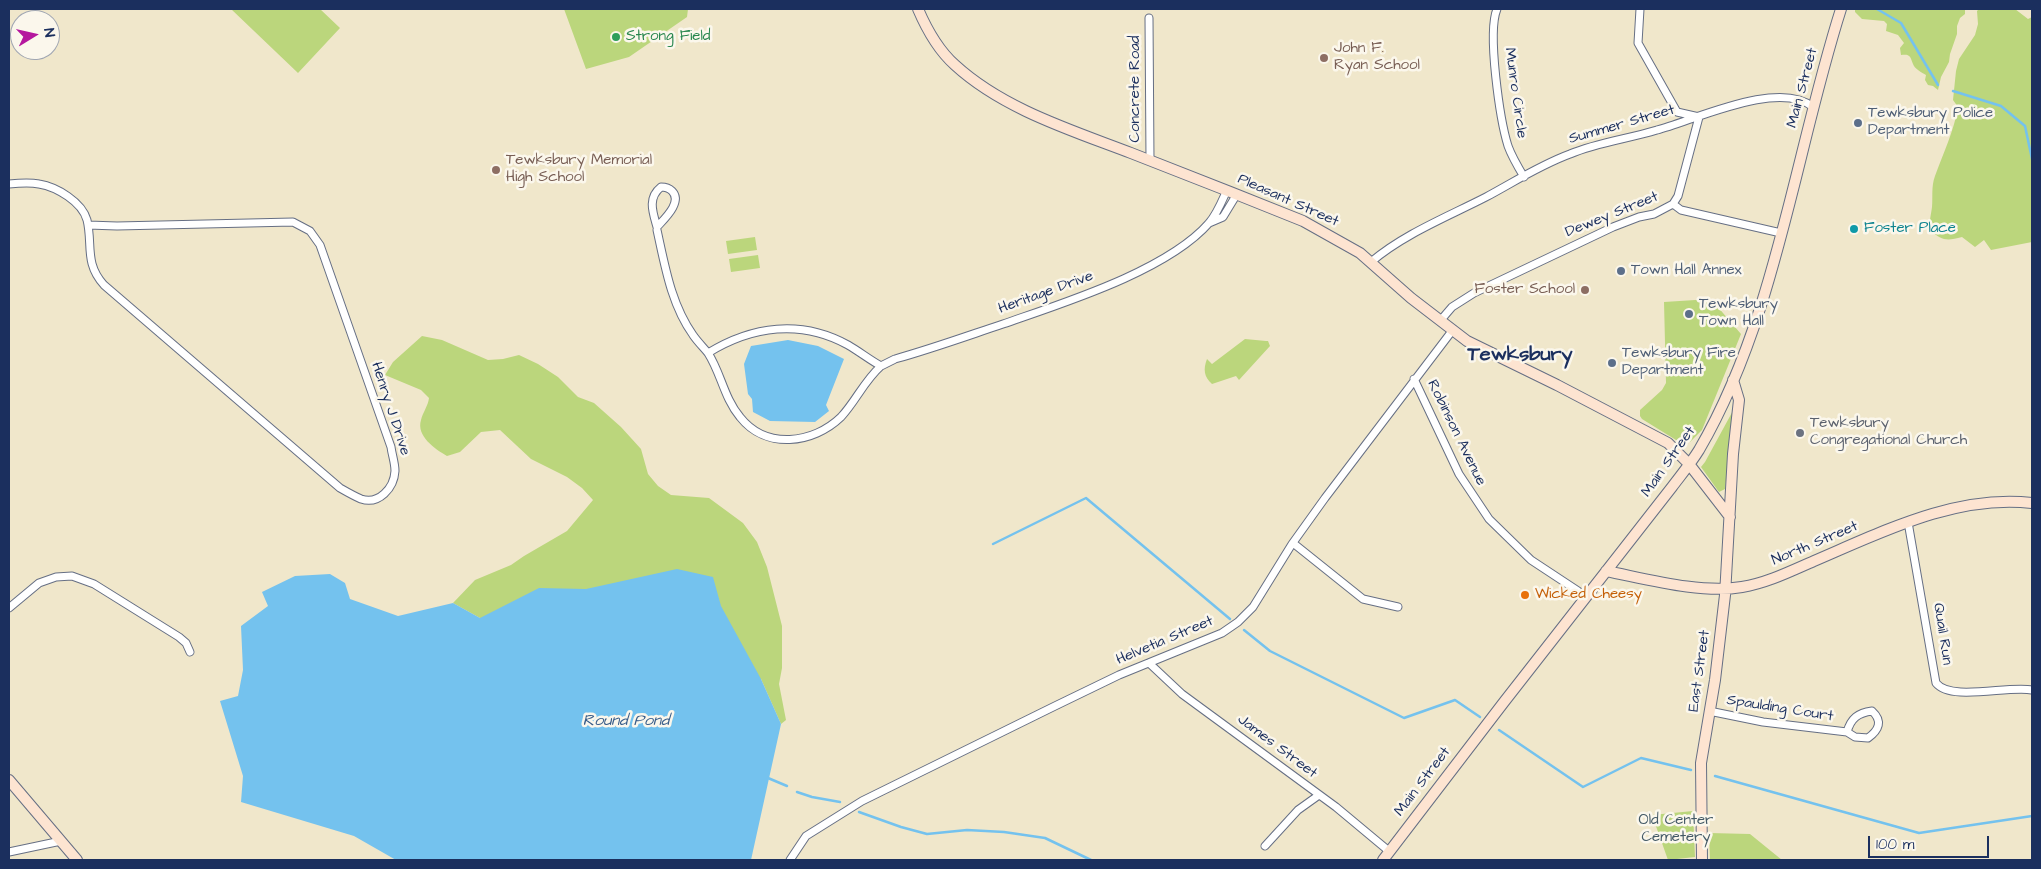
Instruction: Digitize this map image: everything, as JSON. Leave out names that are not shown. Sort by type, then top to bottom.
[{"type":"main road","name":"Pleasant Street","points":[[918,9],[930,34],[955,65],[988,89],[1046,119],[1303,221],[1354,249],[1440,322],[1477,347],[1557,385],[1675,448],[1730,517]]},
{"type":"main road","name":"Main Street","points":[[1383,860],[1689,464],[1712,426],[1733,380],[1768,283],[1813,106],[1841,9]]},
{"type":"main road","name":"East Street","points":[[1702,860],[1701,770],[1726,587],[1733,454],[1739,400],[1733,380]]},
{"type":"main road","name":"North Street","points":[[1606,571],[1693,587],[1744,587],[1780,576],[1908,522],[1982,503],[2008,501],[2032,503]]},
{"type":"main road","points":[[9,780],[77,860]]},
{"type":"street","name":"Munro Circle","points":[[1497,9],[1494,28],[1494,49],[1502,118],[1509,148],[1524,177]]},
{"type":"street","points":[[1640,9],[1638,36],[1640,48],[1677,112],[1699,116],[1678,196],[1673,204]]},
{"type":"street","name":"Concrete Road","points":[[1149,18],[1150,160]]},
{"type":"street","name":"Summer Street","points":[[1371,262],[1384,251],[1407,238],[1546,164],[1571,153],[1598,144],[1656,131],[1755,99],[1794,99],[1813,106]]},
{"type":"street","name":"Henry J Drive","points":[[9,184],[34,183],[54,190],[81,208],[85,213],[88,225],[90,255],[96,275],[104,285],[340,488],[363,500],[378,499],[387,491],[395,473],[391,448],[320,245],[310,231],[293,222],[88,225]]},
{"type":"street","points":[[660,187],[665,187],[672,191],[675,203],[657,227],[652,205],[655,192],[660,187]]},
{"type":"street","name":"Heritage Drive","points":[[657,230],[669,281],[678,307],[693,336],[708,353],[715,365],[725,393],[740,418],[760,434],[777,440],[798,439],[819,433],[832,425],[847,409],[866,380],[881,366],[894,359],[1034,313],[1115,282],[1161,259],[1191,239],[1209,223],[1227,190]]},
{"type":"street","name":"Heritage Drive","points":[[1209,223],[1223,217],[1237,194]]},
{"type":"street","name":"Dewey Street","points":[[1440,322],[1452,307],[1474,293],[1613,227],[1638,217],[1654,214],[1673,204],[1681,210],[1781,232]]},
{"type":"street","points":[[708,353],[744,335],[763,330],[790,329],[812,332],[847,344],[881,366]]},
{"type":"street","name":"Helvetia Street","points":[[790,860],[806,836],[862,801],[1055,706],[1149,663],[1222,633],[1239,622],[1253,607],[1293,543],[1414,379],[1452,331]]},
{"type":"street","name":"Robinson Avenue","points":[[1414,379],[1459,474],[1489,519],[1531,560],[1578,591],[1585,599]]},
{"type":"street","name":"Quail Run","points":[[1908,522],[1916,559],[1936,683],[1942,689],[1950,691],[1970,692],[2016,688],[2032,690]]},
{"type":"street","points":[[1293,543],[1363,598],[1398,607]]},
{"type":"street","points":[[9,608],[32,588],[47,580],[64,576],[80,578],[100,587],[180,636],[190,652]]},
{"type":"street","name":"James Street","points":[[1149,663],[1182,694],[1351,818],[1390,852]]},
{"type":"street","name":"Spaulding Court","points":[[1709,711],[1763,722],[1847,732],[1855,737],[1868,738],[1876,732],[1880,724],[1878,716],[1872,711],[1863,712],[1849,724],[1847,732]]},
{"type":"street","points":[[1264,846],[1298,810],[1319,795]]},
{"type":"street","points":[[9,852],[61,841]]},
{"type":"green space","points":[[231,9],[320,9],[340,28],[298,73]]},
{"type":"green space","name":"Strong Field","points":[[564,9],[688,9],[687,17],[629,57],[586,69]]},
{"type":"green space","points":[[1855,9],[1965,9],[1965,14],[1960,18],[1957,26],[1957,34],[1949,62],[1941,77],[1938,90],[1928,85],[1925,80],[1926,75],[1915,67],[1909,56],[1901,55],[1900,48],[1904,43],[1898,35],[1886,31],[1887,24],[1884,21],[1862,19],[1855,12]]},
{"type":"green space","points":[[1979,9],[2015,9],[2028,19],[2032,17],[2032,242],[1991,250],[1984,240],[1975,247],[1962,237],[1952,239],[1941,238],[1930,230],[1934,180],[1951,134],[1958,107],[1953,100],[1956,71],[1959,59],[1975,35],[1978,24],[1977,11]]},
{"type":"green space","points":[[755,237],[757,250],[728,254],[726,241]]},
{"type":"green space","points":[[758,255],[760,268],[731,272],[729,259]]},
{"type":"green space","points":[[1711,299],[1741,334],[1702,430],[1690,442],[1676,440],[1640,416],[1640,410],[1662,390],[1666,383],[1664,302]]},
{"type":"green space","points":[[422,336],[442,340],[488,360],[519,355],[538,364],[558,377],[578,397],[594,403],[621,427],[641,449],[648,474],[658,486],[671,495],[709,498],[743,523],[757,542],[767,567],[782,626],[782,668],[779,684],[786,720],[781,724],[761,679],[480,618],[453,603],[475,580],[511,565],[567,531],[593,500],[582,488],[567,477],[531,459],[500,430],[481,432],[460,452],[447,456],[432,446],[424,437],[420,426],[429,398],[421,390],[385,375],[393,362]]},
{"type":"green space","points":[[1245,339],[1268,341],[1270,346],[1239,380],[1236,376],[1212,384],[1207,379],[1205,373],[1207,359],[1212,364]]},
{"type":"green space","points":[[1735,407],[1725,489],[1719,492],[1701,467]]},
{"type":"green space","name":"Old Center Cemetery","points":[[1693,811],[1695,857],[1668,860],[1652,815]]},
{"type":"green space","points":[[1709,833],[1750,834],[1782,860],[1710,860]]},
{"type":"water","points":[[788,340],[818,346],[844,359],[826,405],[829,411],[815,422],[770,421],[753,412],[752,399],[748,394],[744,364],[751,346]]},
{"type":"water","name":"Round Pond","points":[[677,569],[713,577],[721,606],[761,679],[781,724],[751,860],[396,860],[354,836],[241,802],[243,776],[220,701],[238,696],[243,670],[241,626],[268,606],[262,592],[295,576],[330,574],[345,583],[350,599],[398,616],[453,603],[480,618],[539,588],[586,589]]},
{"type":"waterway","points":[[1877,9],[1901,23],[1938,85]]},
{"type":"waterway","points":[[1953,91],[2001,106],[2025,126],[2032,159]]},
{"type":"waterway","points":[[993,544],[1086,498],[1230,619]]},
{"type":"waterway","points":[[1244,630],[1270,651],[1404,718],[1455,700],[1480,717]]},
{"type":"waterway","points":[[1499,730],[1583,787],[1641,758],[1691,770]]},
{"type":"waterway","points":[[1715,776],[1919,833],[2032,816]]},
{"type":"waterway","points":[[768,778],[787,786]]},
{"type":"waterway","points":[[797,792],[840,802]]},
{"type":"waterway","points":[[859,812],[927,834],[967,830],[1004,832],[1045,838],[1091,860]]},
{"type":"place","name":"Strong Field","points":[[616,37]]},
{"type":"place","name":"John F. Ryan School","points":[[1324,58]]},
{"type":"place","name":"Tewksbury Police Department","points":[[1858,123]]},
{"type":"place","name":"Tewksbury Memorial High School","points":[[496,170]]},
{"type":"place","name":"Foster Place","points":[[1854,229]]},
{"type":"place","name":"Town Hall Annex","points":[[1621,271]]},
{"type":"place","name":"Foster School","points":[[1585,290]]},
{"type":"place","name":"Tewksbury Town Hall","points":[[1689,314]]},
{"type":"place","name":"Tewksbury Fire Department","points":[[1612,363]]},
{"type":"place","name":"Tewksbury Congregational Church","points":[[1800,433]]},
{"type":"place","name":"Wicked Cheesy","points":[[1525,595]]},
{"type":"district","name":"Tewksbury","points":[[1520,356]]}]
